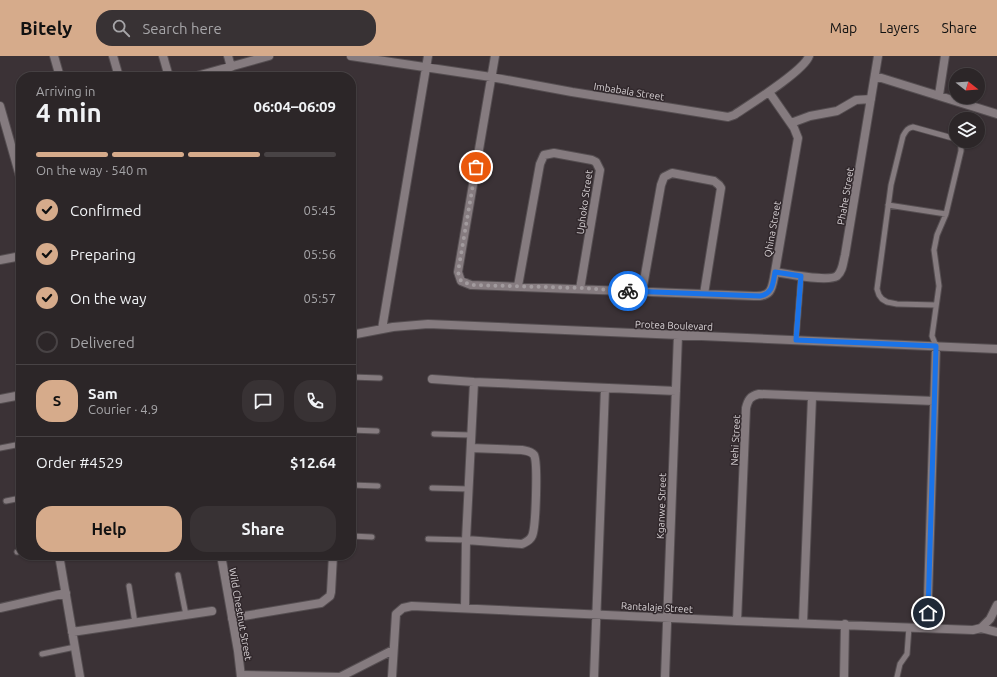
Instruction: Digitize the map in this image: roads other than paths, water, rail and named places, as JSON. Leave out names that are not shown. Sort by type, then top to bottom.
[{"type":"street","points":[[54,56],[59,72]]},
{"type":"street","points":[[113,56],[118,72]]},
{"type":"street","points":[[163,56],[168,72]]},
{"type":"street","points":[[228,56],[231,67]]},
{"type":"street","points":[[212,72],[269,56]]},
{"type":"street","name":"Imbabala Street","points":[[350,56],[491,77],[721,117],[734,115],[769,92],[800,68],[809,56]]},
{"type":"street","points":[[382,330],[428,56]]},
{"type":"street","points":[[491,77],[495,56]]},
{"type":"street","name":"Phahe Street","points":[[775,272],[828,278],[833,278],[840,273],[878,56]]},
{"type":"street","points":[[939,95],[945,56]]},
{"type":"street","points":[[875,76],[997,114]]},
{"type":"street","name":"Qhina Street","points":[[491,77],[459,276],[461,281],[471,285],[765,296],[772,288],[797,143],[797,133],[769,92]]},
{"type":"street","points":[[791,123],[810,116],[837,111],[856,100],[871,99]]},
{"type":"street","points":[[0,106],[16,162]]},
{"type":"street","name":"Uphoko Street","points":[[518,286],[540,164],[544,155],[551,153],[592,160],[596,162],[600,170],[580,288]]},
{"type":"street","points":[[642,292],[661,185],[666,175],[672,173],[714,182],[721,188],[704,294]]},
{"type":"street","points":[[0,260],[16,257]]},
{"type":"street","name":"Protea Boulevard","points":[[356,334],[409,325],[428,324],[997,349]]},
{"type":"street","name":"Kganwe Street","points":[[665,677],[666,617],[678,335]]},
{"type":"street","points":[[927,628],[936,346]]},
{"type":"street","points":[[432,379],[676,391]]},
{"type":"street","points":[[465,608],[466,540],[474,382]]},
{"type":"street","points":[[594,677],[605,388]]},
{"type":"street","name":"Nehi Street","points":[[737,621],[747,402],[750,397],[759,394],[934,401]]},
{"type":"street","points":[[0,399],[16,396]]},
{"type":"street","points":[[803,623],[812,396]]},
{"type":"street","points":[[466,540],[522,544],[530,540],[534,529],[536,459],[533,454],[522,450],[471,448]]},
{"type":"street","points":[[60,560],[80,677]]},
{"type":"street","name":"Wild Chestnut Street","points":[[222,560],[241,676]]},
{"type":"street","points":[[232,618],[322,603],[330,596],[331,592],[333,560]]},
{"type":"street","points":[[0,608],[66,593]]},
{"type":"street","points":[[982,628],[990,619],[997,605]]},
{"type":"street","name":"Rantalaje Street","points":[[392,677],[396,614],[403,608],[412,606],[737,621],[973,630],[982,628],[997,632]]},
{"type":"street","points":[[72,632],[212,611]]},
{"type":"street","points":[[844,677],[846,624]]},
{"type":"street","points":[[241,676],[340,677],[393,650]]},
{"type":"lane","points":[[936,305],[897,304],[887,302],[882,299],[877,289],[878,275],[895,166],[903,136],[909,128],[913,127],[949,137]]},
{"type":"lane","points":[[936,346],[932,336],[939,286],[934,250],[937,235],[946,214],[961,148]]},
{"type":"lane","points":[[888,205],[946,214]]},
{"type":"lane","points":[[796,340],[801,276]]},
{"type":"lane","points":[[356,377],[380,378]]},
{"type":"lane","points":[[356,430],[377,431]]},
{"type":"lane","points":[[434,434],[471,435]]},
{"type":"lane","points":[[0,448],[16,445]]},
{"type":"lane","points":[[356,485],[378,486]]},
{"type":"lane","points":[[432,488],[469,489]]},
{"type":"lane","points":[[6,501],[16,499]]},
{"type":"lane","points":[[356,536],[372,537]]},
{"type":"lane","points":[[428,538],[466,540]]},
{"type":"lane","points":[[178,575],[186,615]]},
{"type":"lane","points":[[129,586],[135,623]]},
{"type":"lane","points":[[897,677],[898,667],[907,654],[909,627]]},
{"type":"lane","points":[[42,654],[75,647]]}]
